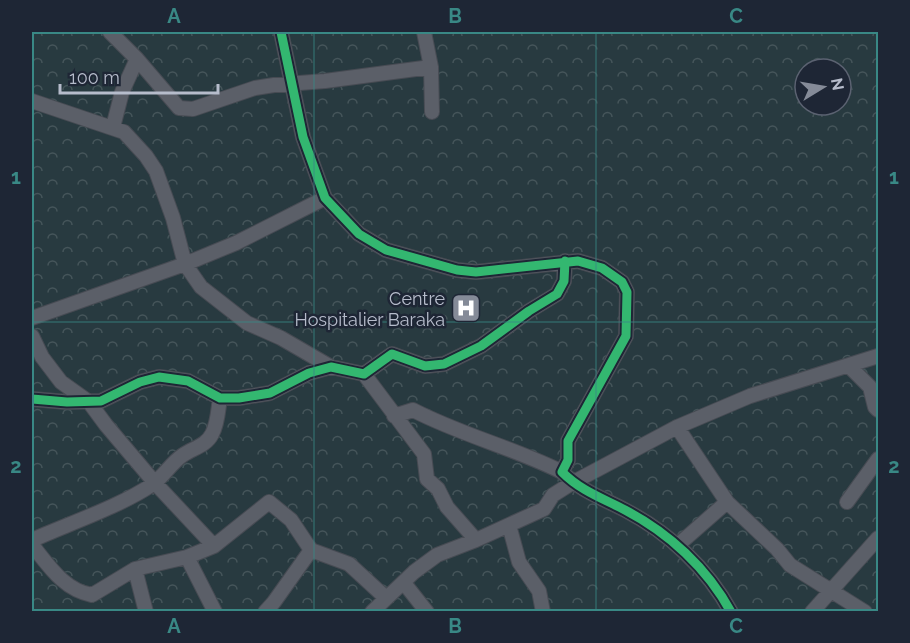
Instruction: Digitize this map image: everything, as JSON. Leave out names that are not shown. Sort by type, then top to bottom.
[{"type":"street","points":[[110,32],[137,59],[179,108],[194,109],[255,88],[431,67]]},
{"type":"street","points":[[280,32],[303,137],[326,198],[359,234],[386,250],[438,265],[476,272],[578,261],[602,268],[622,282],[627,292],[628,304],[626,336],[568,441],[568,460],[562,472]]},
{"type":"street","points":[[424,32],[431,67],[432,112]]},
{"type":"street","points":[[113,127],[123,92],[137,59]]},
{"type":"street","points":[[32,101],[124,132],[156,171],[173,218],[185,264],[201,287],[247,323],[281,338],[332,367],[364,374],[424,454],[427,479],[438,489],[447,507],[476,540]]},
{"type":"street","points":[[32,318],[185,264],[236,243],[326,198]]},
{"type":"street","points":[[364,374],[392,354],[425,366],[444,364],[481,346],[557,294],[564,281],[565,261]]},
{"type":"street","points":[[32,336],[42,357],[61,382],[89,402],[155,483],[214,546]]},
{"type":"street","points":[[372,612],[414,572],[437,555],[544,509],[553,495],[572,483],[676,427],[750,396],[879,356]]},
{"type":"street","points":[[849,366],[870,387],[875,407],[879,410]]},
{"type":"street","points":[[32,399],[89,402],[111,397],[140,382],[159,376],[188,381],[220,398],[270,393],[309,373],[332,367]]},
{"type":"street","points":[[32,540],[112,505],[155,483],[176,460],[202,445],[211,436],[216,424],[220,398]]},
{"type":"street","points":[[394,417],[413,410],[562,472],[572,483],[591,495],[648,523],[678,545],[720,592],[731,612]]},
{"type":"street","points":[[676,427],[726,502],[777,549],[790,565],[865,612]]},
{"type":"street","points":[[847,502],[879,459]]},
{"type":"street","points":[[32,545],[60,580],[81,593],[92,595],[135,569],[187,557],[214,546],[269,502],[291,520],[311,550],[349,564],[386,598]]},
{"type":"street","points":[[678,545],[726,502]]},
{"type":"street","points":[[509,525],[519,562],[539,591],[543,612]]},
{"type":"street","points":[[812,612],[879,538]]},
{"type":"street","points":[[265,612],[311,550]]},
{"type":"street","points":[[187,557],[215,612]]},
{"type":"street","points":[[135,569],[146,612]]},
{"type":"street","points":[[404,583],[427,612]]},
{"type":"green space","points":[[32,32],[878,32],[878,611],[32,611]]},
{"type":"cycle path","points":[[281,32],[303,137],[325,198],[359,234],[386,250],[457,270],[476,272],[578,261],[602,268],[622,282],[627,292],[626,336],[568,441],[568,460],[562,472],[584,489],[641,519],[672,541],[699,566],[731,612]]},
{"type":"cycle path","points":[[32,399],[67,402],[101,401],[140,382],[159,377],[188,381],[220,398],[239,398],[270,393],[309,373],[331,367],[364,374],[392,354],[425,366],[444,364],[481,346],[557,294],[564,281],[565,261]]},
{"type":"place","name":"Centre Hospitalier Baraka","points":[[466,308]]}]
